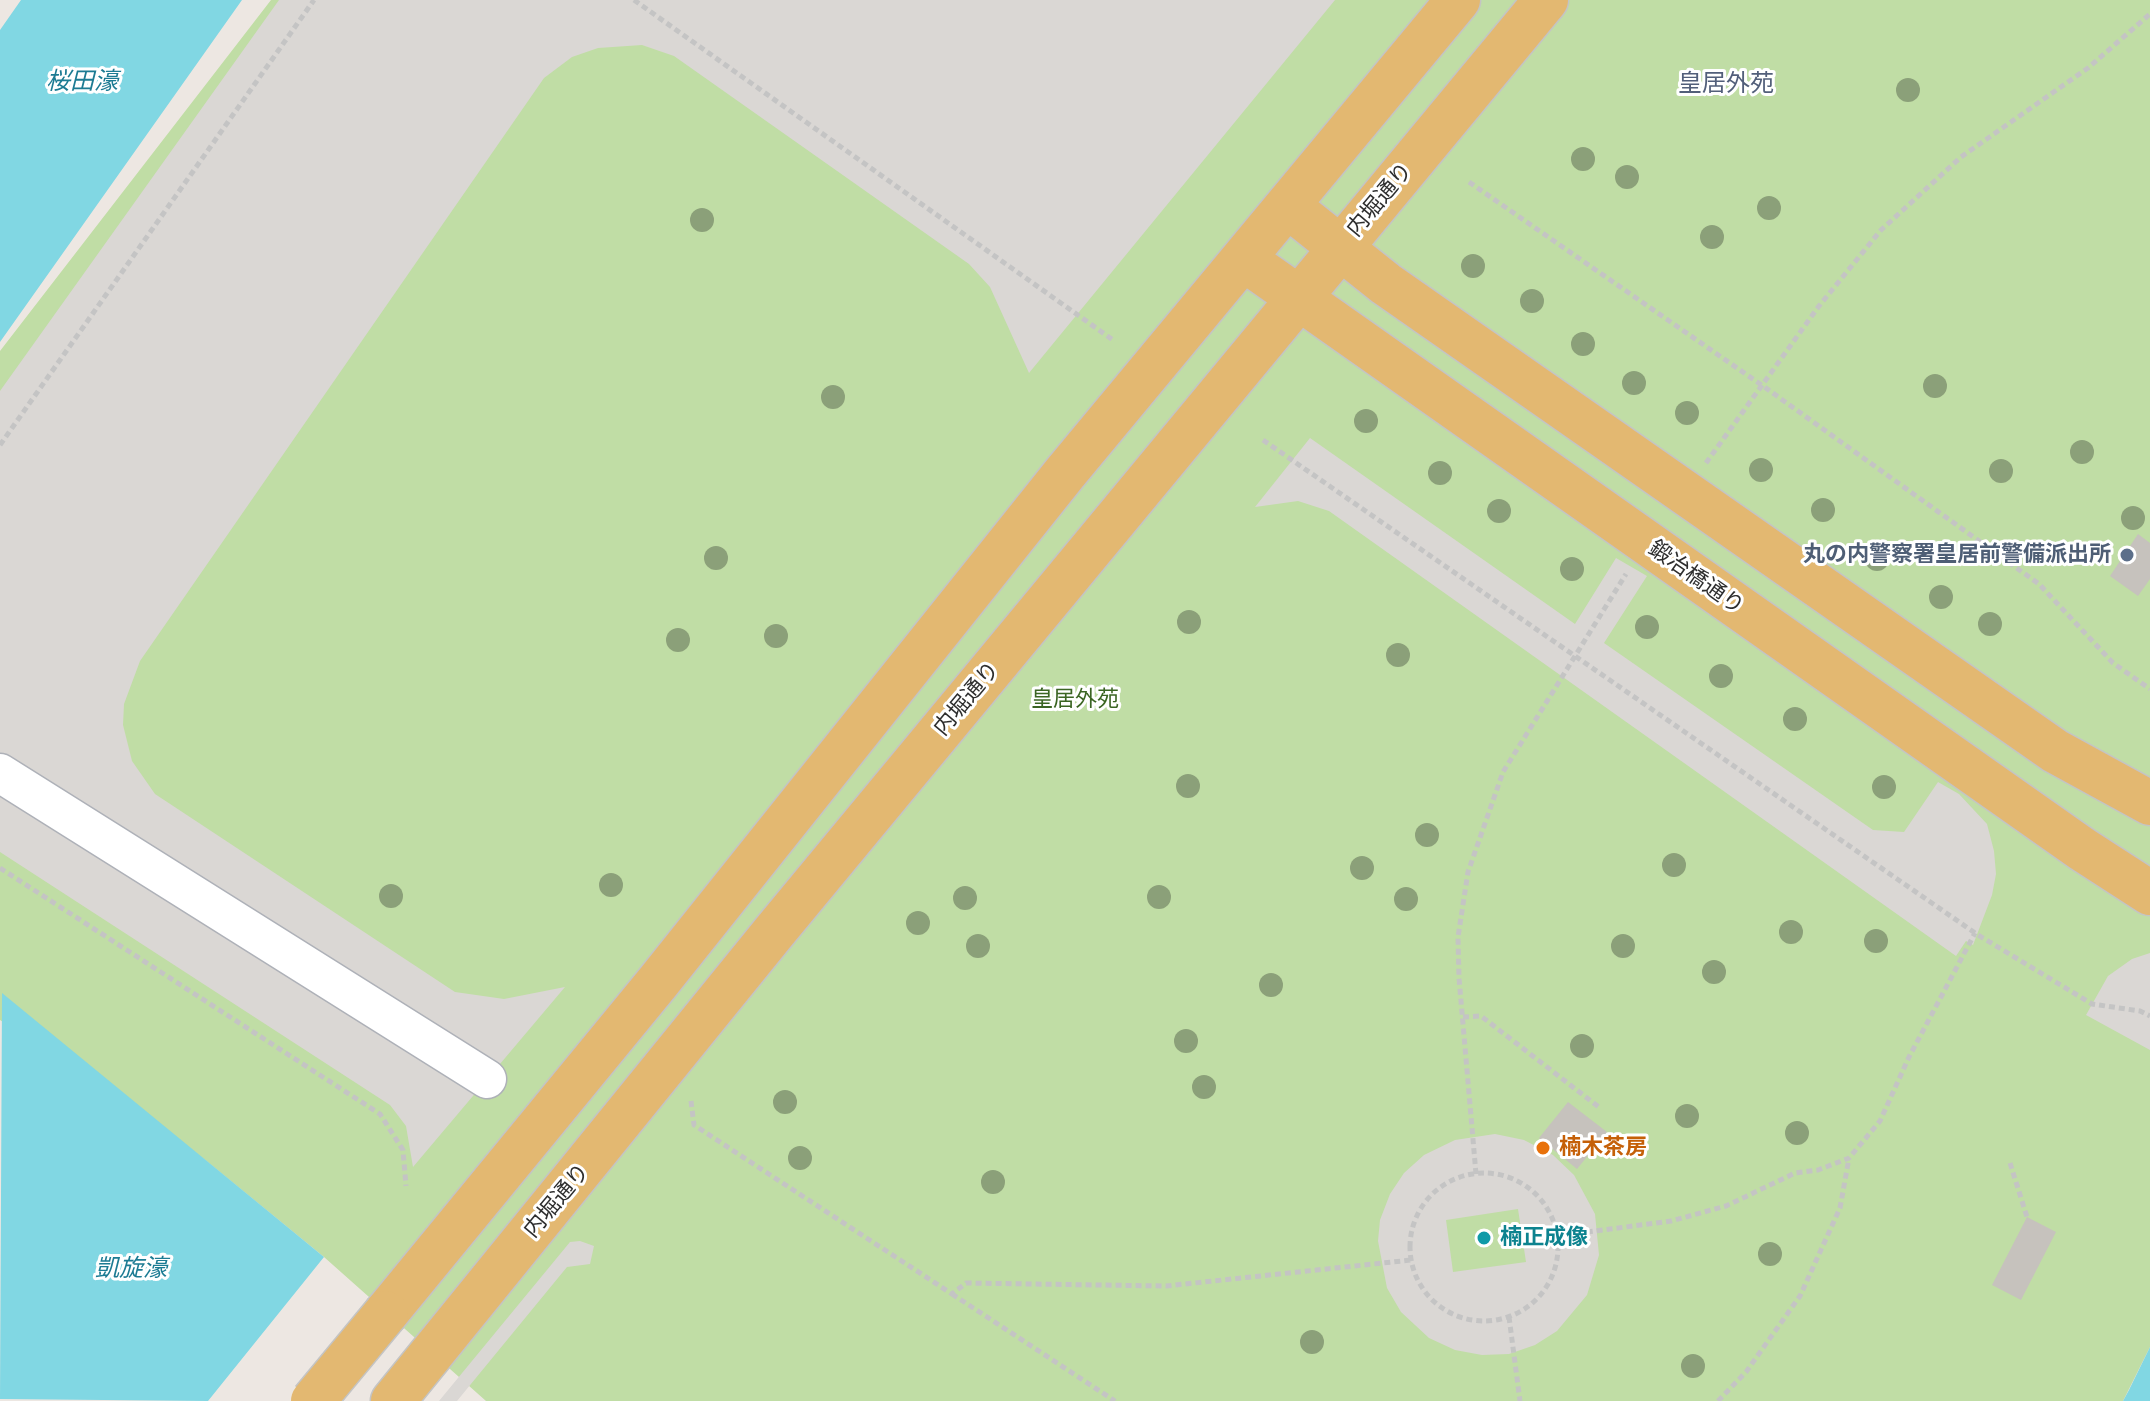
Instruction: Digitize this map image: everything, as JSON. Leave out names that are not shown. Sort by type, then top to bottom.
[{"type":"main road","points":[[313,1401],[648,994],[1065,473],[1458,0]]},
{"type":"main road","name":"内堀通り","points":[[393,1401],[774,932],[1546,0]]},
{"type":"main road","points":[[1288,206],[1386,284],[2055,751],[2150,803]]},
{"type":"main road","name":"鍛冶橋通り","points":[[1245,260],[2082,849],[2150,893]]},
{"type":"lane","points":[[0,773],[487,1079]]},
{"type":"path","points":[[0,445],[314,0]]},
{"type":"path","points":[[634,0],[1113,340]]},
{"type":"path","points":[[1700,470],[1850,266],[1915,197],[1961,157],[2088,68],[2150,14]]},
{"type":"path","points":[[1469,182],[1763,386],[2039,584],[2113,663],[2150,689]]},
{"type":"path","points":[[1263,440],[1975,933],[2092,1004],[2140,1011],[2150,1016]]},
{"type":"path","points":[[1476,1174],[1458,937],[1468,872],[1503,772],[1631,566]]},
{"type":"path","points":[[0,868],[380,1114],[403,1150],[406,1186]]},
{"type":"path","points":[[1557,1236],[1671,1221],[1726,1206],[1795,1173],[1818,1170],[1849,1158],[1880,1121],[1909,1057],[1975,933]]},
{"type":"path","points":[[1463,1017],[1481,1016],[1600,1108]]},
{"type":"path","points":[[691,1101],[694,1125],[1115,1401]]},
{"type":"path","points":[[1718,1401],[1746,1372],[1800,1296],[1840,1208],[1849,1158]]},
{"type":"path","points":[[2010,1163],[2027,1217]]},
{"type":"path","points":[[1476,1174],[1493,1174],[1525,1185],[1549,1211],[1557,1236],[1557,1261],[1544,1292],[1509,1317],[1484,1321],[1451,1313],[1425,1291],[1411,1260],[1413,1226],[1430,1196],[1443,1185],[1476,1174]]},
{"type":"path","points":[[952,1294],[966,1283],[1166,1286],[1411,1260]]},
{"type":"path","points":[[1509,1317],[1520,1401]]},
{"type":"green space","name":"皇居外苑","points":[[271,0],[2150,0],[2150,1347],[2123,1401],[486,1401],[324,1257],[204,1159],[0,1020],[0,351]]},
{"type":"shaded area","points":[[279,0],[1335,0],[1029,373],[990,287],[969,264],[674,56],[642,45],[598,48],[572,57],[544,78],[140,661],[124,704],[123,725],[132,761],[155,794],[455,992],[504,999],[565,987],[413,1167],[406,1126],[390,1105],[0,852],[0,391]]},
{"type":"shaded area","points":[[1310,438],[1575,624],[1616,558],[1647,576],[1604,643],[1873,830],[1904,832],[1938,782],[1959,794],[1987,824],[1994,851],[1996,874],[1992,895],[1973,945],[1966,941],[1956,956],[1329,511],[1298,501],[1255,507]]},
{"type":"shaded area","points":[[2150,953],[2150,1050],[2086,1015],[2108,976],[2132,959]]},
{"type":"shaded area","points":[[1495,1134],[1524,1140],[1553,1155],[1574,1175],[1595,1214],[1599,1255],[1587,1295],[1557,1331],[1535,1345],[1509,1354],[1482,1355],[1455,1350],[1429,1338],[1401,1312],[1387,1288],[1378,1241],[1380,1220],[1390,1194],[1404,1173],[1424,1155],[1455,1140]],"holes":[[[1518,1209],[1526,1262],[1453,1272],[1446,1220]]]},
{"type":"shaded area","points":[[580,1241],[594,1246],[590,1264],[567,1267],[457,1401],[439,1401],[570,1242]]},
{"type":"water","name":"桜田濠","points":[[21,0],[242,0],[0,342],[0,30]]},
{"type":"water","name":"凱旋濠","points":[[2,993],[324,1257],[208,1401],[0,1399]]},
{"type":"water","points":[[2150,1347],[2150,1401],[2123,1401],[2129,1390]]},
{"type":"building","points":[[2138,534],[2150,543],[2150,579],[2138,596],[2110,576]]},
{"type":"building","points":[[1568,1102],[1607,1132],[1577,1169],[1539,1138]]},
{"type":"building","points":[[2027,1217],[2056,1232],[2021,1300],[1992,1285]]},
{"type":"place","name":"丸の内警察署皇居前警備派出所","points":[[2127,555]]},
{"type":"place","name":"楠木茶房","points":[[1543,1148]]},
{"type":"place","name":"楠正成像","points":[[1484,1238]]},
{"type":"district","name":"皇居外苑","points":[[1726,84]]}]
